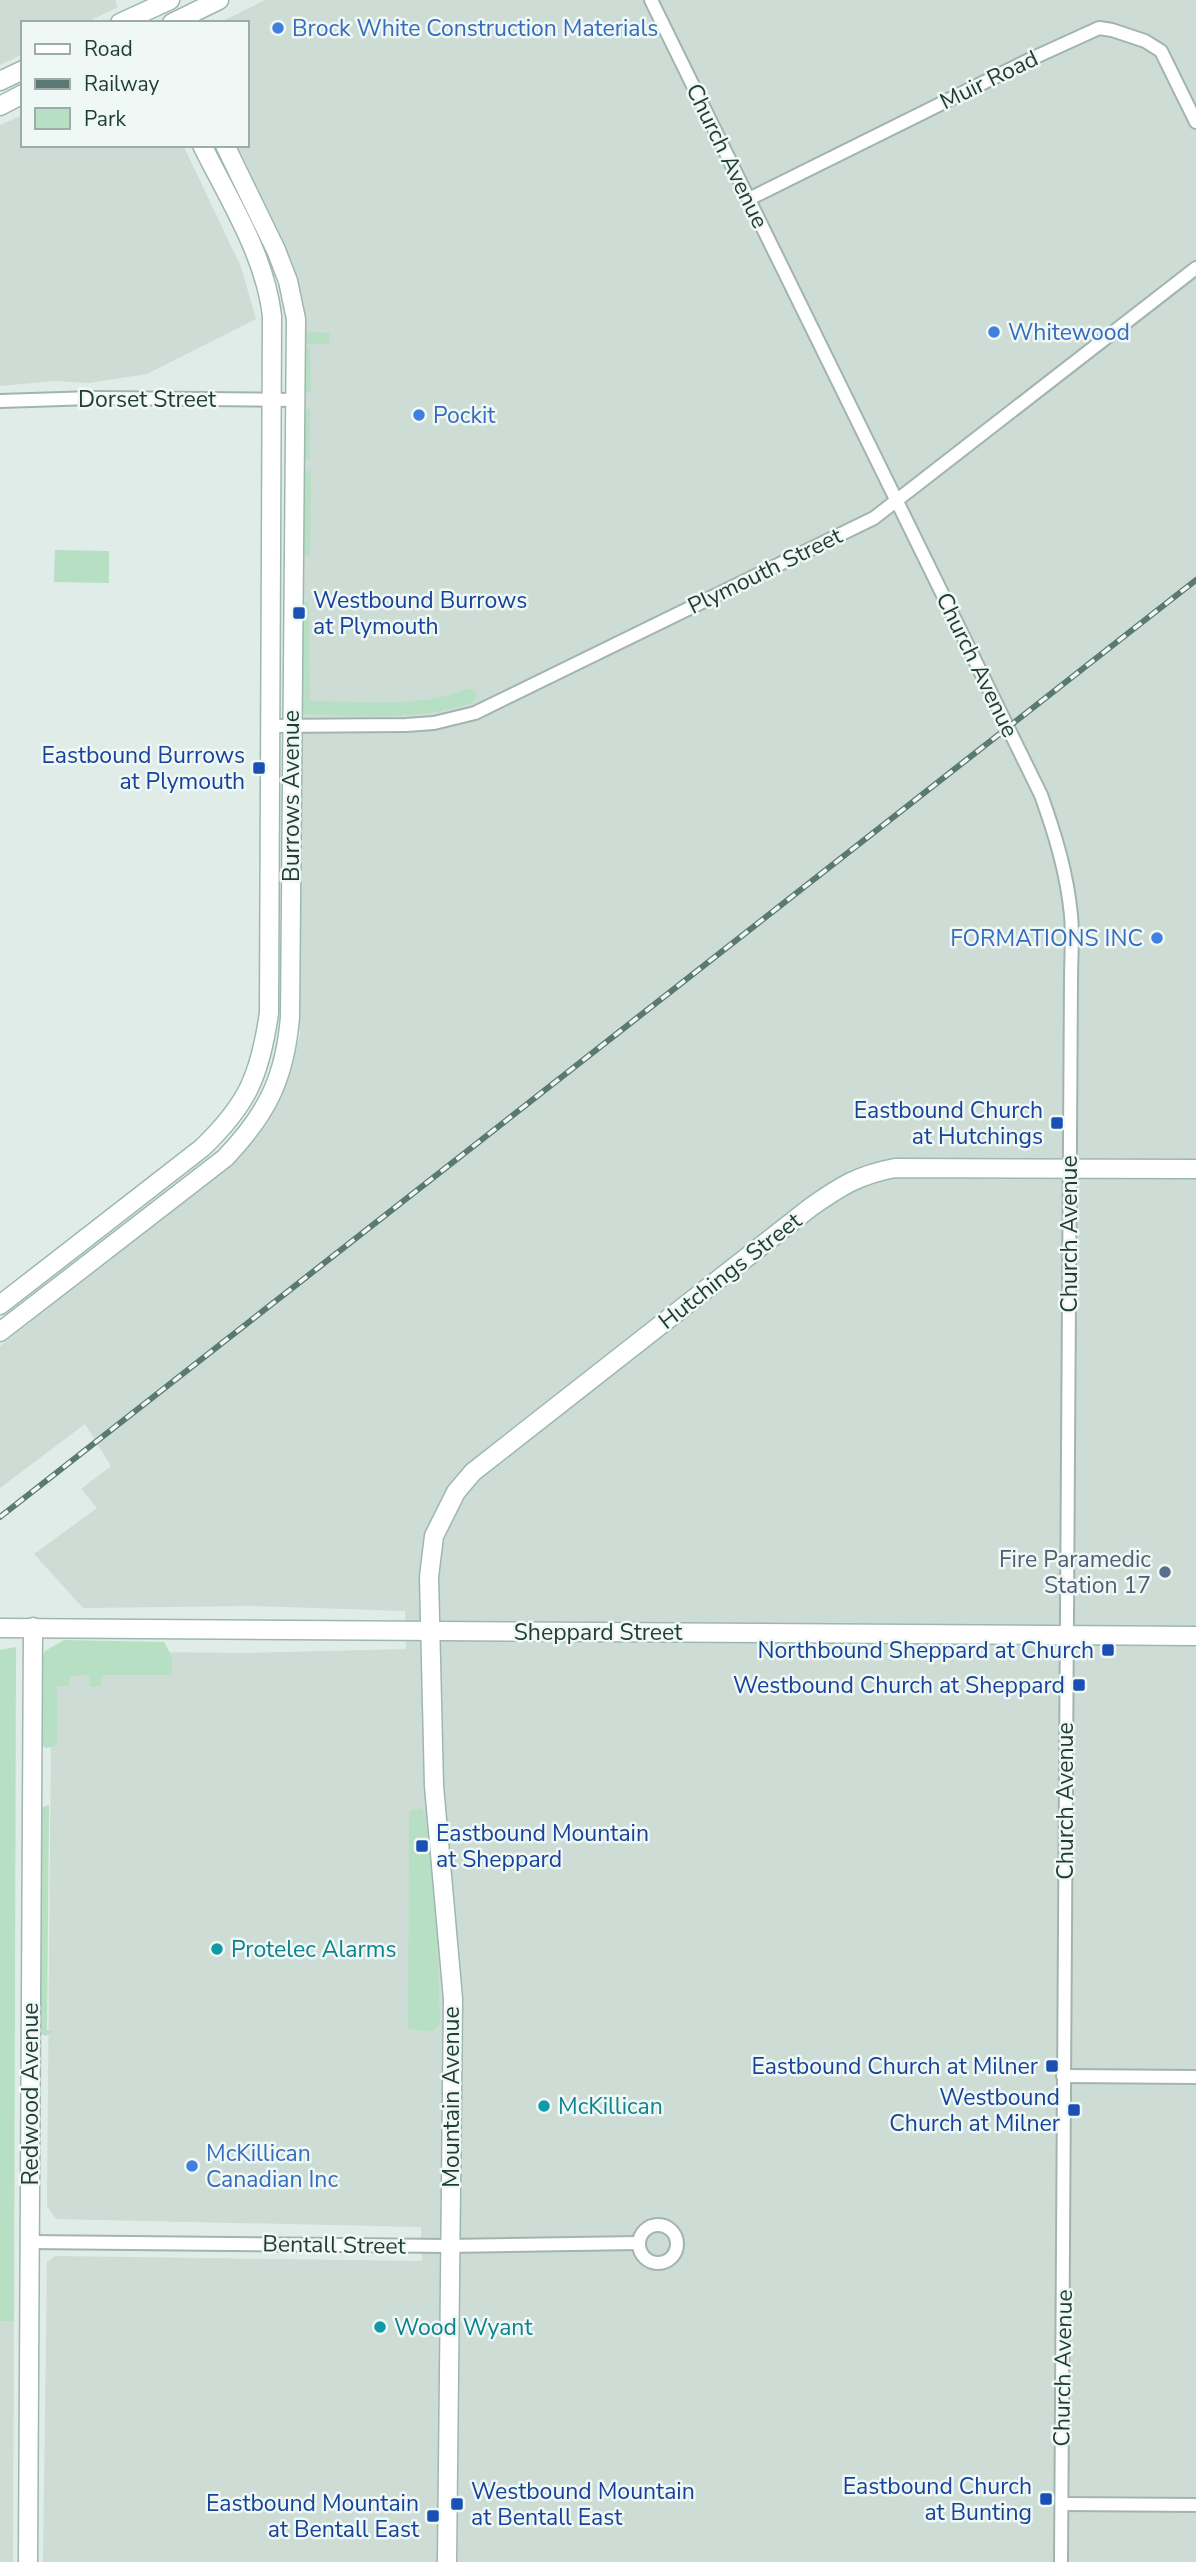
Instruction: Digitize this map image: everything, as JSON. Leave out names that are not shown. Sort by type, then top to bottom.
[{"type":"street","points":[[176,21],[219,0]]},
{"type":"street","name":"Church Avenue","points":[[651,0],[1041,795],[1056,835],[1071,917],[1061,2562]]},
{"type":"street","points":[[136,12],[162,7]]},
{"type":"street","name":"Muir Road","points":[[748,199],[1099,28],[1145,41],[1161,51],[1196,122]]},
{"type":"street","points":[[0,81],[21,71]]},
{"type":"street","points":[[0,106],[21,95]]},
{"type":"street","name":"Burrows Avenue","points":[[0,1305],[202,1148],[223,1128],[249,1090],[261,1059],[269,1013],[272,316],[269,289],[259,261],[203,147]]},
{"type":"street","name":"Burrows Avenue","points":[[0,1332],[225,1158],[254,1125],[269,1101],[281,1074],[288,1046],[296,319],[288,281],[276,250],[226,147]]},
{"type":"street","points":[[228,197],[246,188]]},
{"type":"street","name":"Plymouth Street","points":[[270,726],[406,725],[434,723],[475,713],[874,518],[1196,268]]},
{"type":"street","name":"Dorset Street","points":[[0,401],[93,398],[294,400]]},
{"type":"street","name":"Hutchings Street","points":[[429,1632],[429,1577],[434,1536],[456,1492],[473,1472],[839,1187],[866,1174],[895,1168],[1196,1169]]},
{"type":"street","name":"Redwood Avenue","points":[[28,2562],[33,1627]]},
{"type":"street","name":"Sheppard Street","points":[[0,1628],[1196,1636]]},
{"type":"street","name":"Mountain Avenue","points":[[429,1632],[434,1786],[453,1999],[447,2562]]},
{"type":"street","points":[[1063,2076],[1196,2077]]},
{"type":"street","name":"Bentall Street","points":[[29,2242],[450,2246],[639,2243]]},
{"type":"street","points":[[1062,2504],[1196,2505]]},
{"type":"shaded area","points":[[0,0],[115,0],[118,7],[89,21],[21,21],[21,55],[0,65]]},
{"type":"shaded area","points":[[265,0],[1196,0],[1196,2562],[43,2562],[47,2262],[55,2256],[422,2261],[421,2227],[56,2219],[47,2206],[51,1728],[57,1651],[247,1653],[406,1649],[405,1611],[252,1606],[83,1608],[34,1554],[97,1508],[81,1489],[111,1466],[85,1424],[0,1488],[0,1346],[241,1156],[258,1136],[281,1098],[300,1035],[303,320],[231,147],[248,147],[248,21],[223,21]]},
{"type":"shaded area","points":[[21,116],[21,147],[184,147],[241,267],[256,319],[147,374],[89,383],[56,381],[0,386],[0,125]]},
{"type":"shaded area","points":[[0,2321],[14,2322],[13,2562],[0,2562]]},
{"type":"green space","points":[[330,333],[329,344],[298,344],[302,334]]},
{"type":"green space","points":[[299,348],[310,348],[311,391],[307,393],[301,390]]},
{"type":"green space","points":[[310,408],[310,459],[299,459],[302,413]]},
{"type":"green space","points":[[301,469],[311,472],[310,555],[300,557]]},
{"type":"green space","points":[[55,550],[109,551],[109,583],[54,582]]},
{"type":"green space","points":[[300,603],[309,604],[310,701],[412,701],[451,695],[470,688],[477,694],[473,703],[410,715],[303,714],[297,702]]},
{"type":"green space","points":[[64,1640],[164,1642],[172,1657],[172,1675],[102,1675],[101,1686],[90,1687],[89,1675],[70,1676],[69,1686],[57,1686],[57,1741],[55,1746],[46,1748],[40,1743],[40,1662],[45,1651]]},
{"type":"green space","points":[[16,1647],[14,2322],[0,2321],[0,1650]]},
{"type":"green space","points":[[49,1805],[47,2030],[54,2031],[46,2036],[39,2033],[40,1808]]},
{"type":"green space","points":[[420,1808],[425,1812],[437,1929],[440,2023],[434,2030],[426,2031],[408,2028],[409,1815],[410,1811]]},
{"type":"railway","points":[[0,1517],[1196,580]]},
{"type":"place","name":"Brock White Construction Materials","points":[[278,28]]},
{"type":"place","name":"Whitewood","points":[[994,332]]},
{"type":"place","name":"Pockit","points":[[419,415]]},
{"type":"place","name":"Westbound Burrows at Plymouth","points":[[299,613]]},
{"type":"place","name":"Eastbound Burrows at Plymouth","points":[[259,768]]},
{"type":"place","name":"FORMATIONS INC","points":[[1157,938]]},
{"type":"place","name":"Eastbound Church at Hutchings","points":[[1057,1123]]},
{"type":"place","name":"Fire Paramedic Station 17","points":[[1165,1572]]},
{"type":"place","name":"Northbound Sheppard at Church","points":[[1108,1650]]},
{"type":"place","name":"Westbound Church at Sheppard","points":[[1079,1685]]},
{"type":"place","name":"Eastbound Mountain at Sheppard","points":[[422,1846]]},
{"type":"place","name":"Protelec Alarms","points":[[217,1949]]},
{"type":"place","name":"Eastbound Church at Milner","points":[[1052,2066]]},
{"type":"place","name":"McKillican","points":[[544,2106]]},
{"type":"place","name":"Westbound Church at Milner","points":[[1074,2110]]},
{"type":"place","name":"McKillican Canadian Inc","points":[[192,2166]]},
{"type":"place","name":"Wood Wyant","points":[[380,2327]]},
{"type":"place","name":"Eastbound Church at Bunting","points":[[1046,2499]]},
{"type":"place","name":"Westbound Mountain at Bentall East","points":[[457,2504]]},
{"type":"place","name":"Eastbound Mountain at Bentall East","points":[[433,2516]]}]
